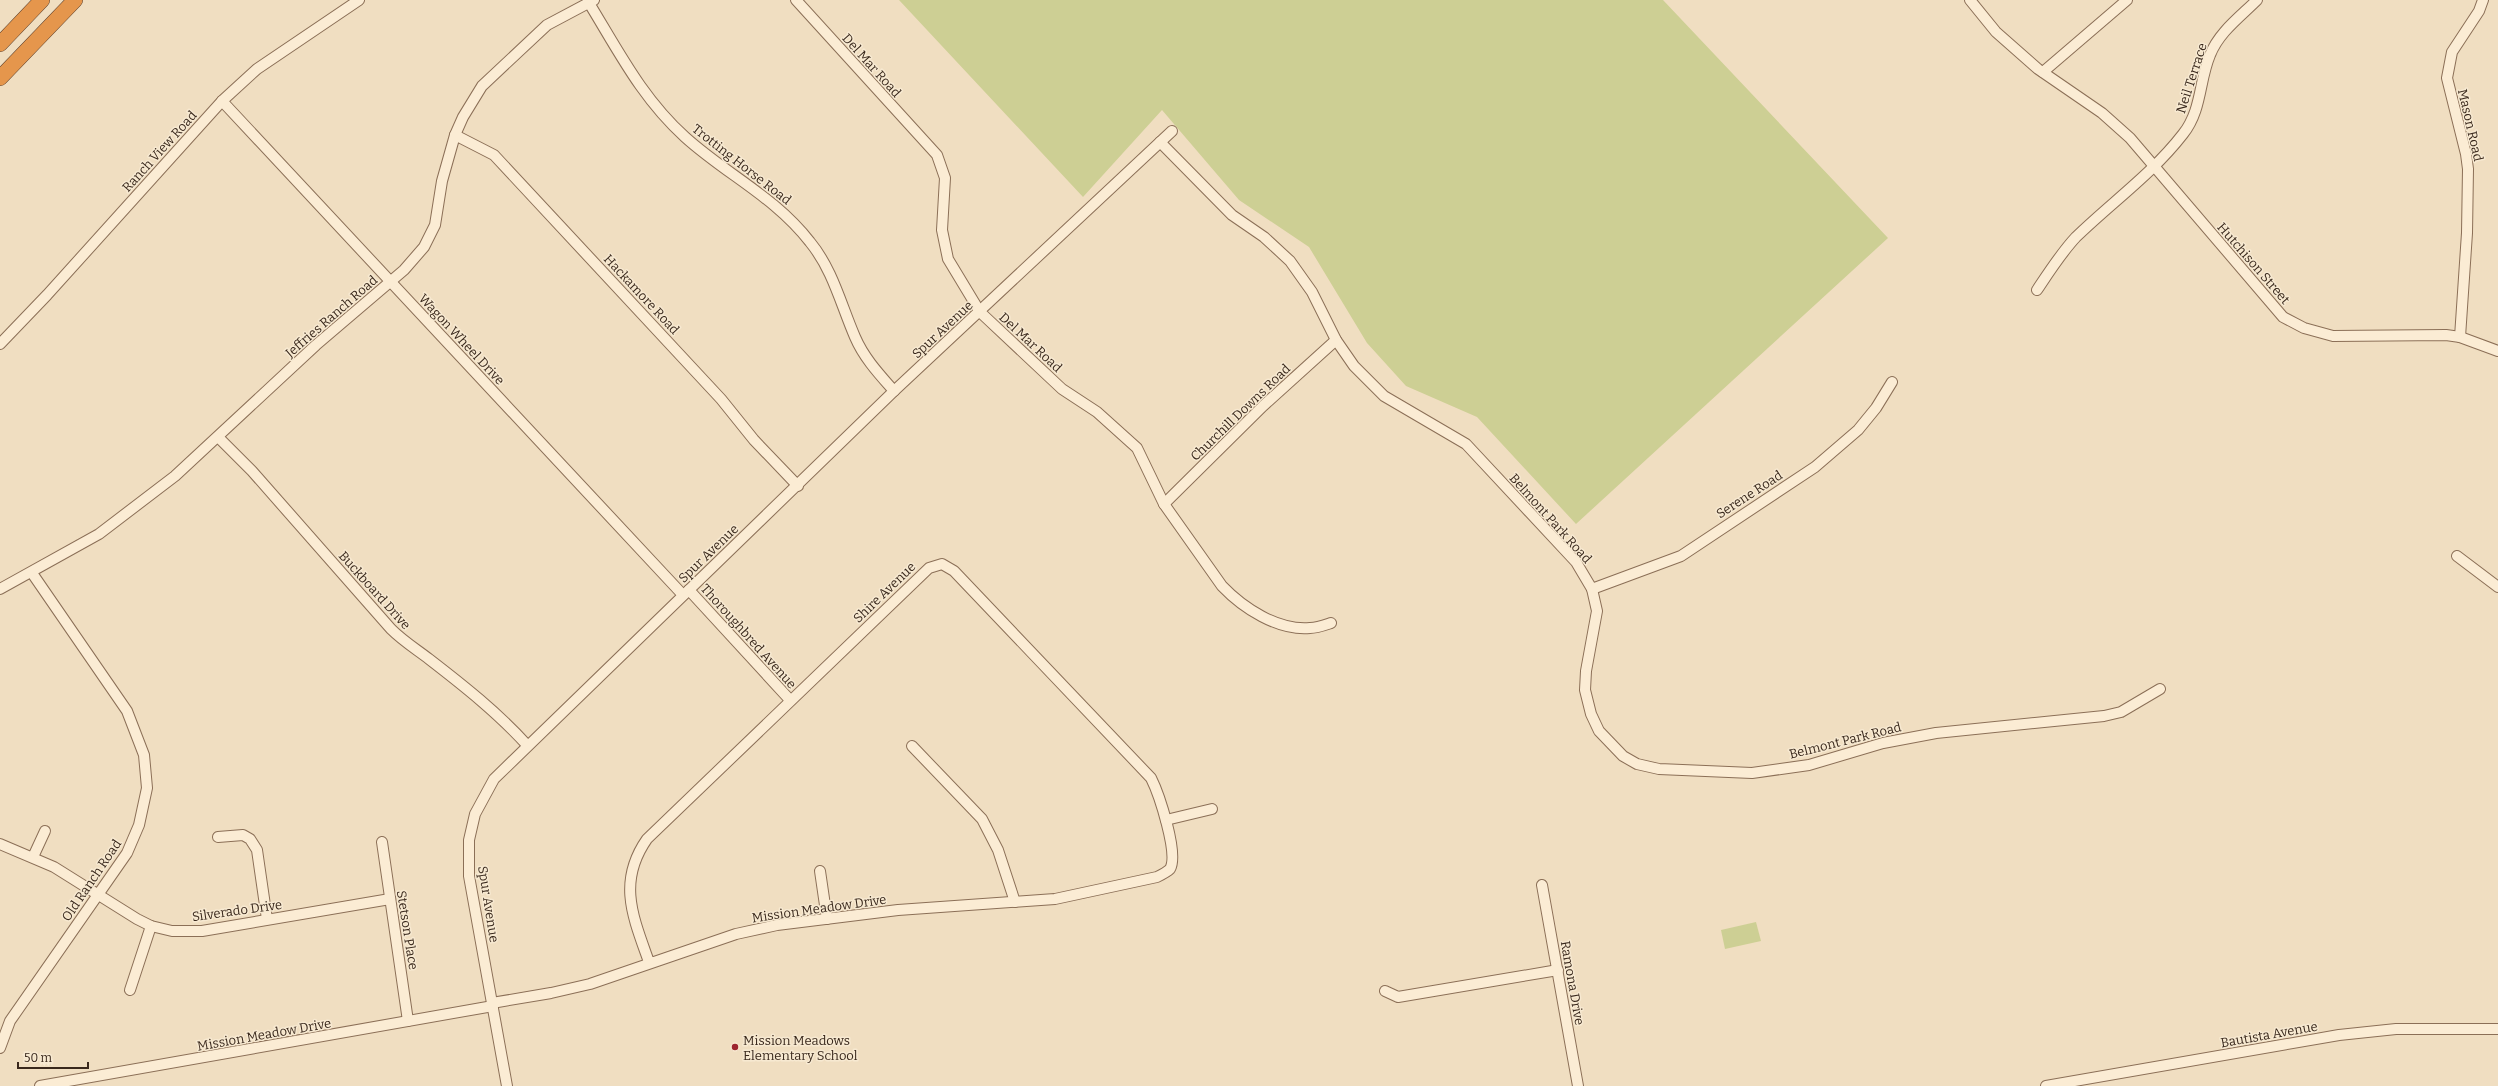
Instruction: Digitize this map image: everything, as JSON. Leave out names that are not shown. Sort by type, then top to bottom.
[{"type":"highway","points":[[0,44],[42,0]]},
{"type":"highway","points":[[0,78],[75,0]]},
{"type":"street","name":"Ranch View Road","points":[[0,344],[47,296],[222,101],[257,69],[359,0]]},
{"type":"street","name":"Del Mar Road","points":[[796,0],[937,155],[944,178],[942,230],[948,259],[980,312],[1062,389],[1097,412],[1137,448],[1164,504],[1222,586],[1245,607],[1287,626],[1309,628],[1332,623]]},
{"type":"street","name":"Hutchison Street","points":[[1970,0],[1996,32],[2043,72],[2102,113],[2130,138],[2154,168],[2283,317],[2304,328],[2333,336],[2446,335],[2460,337],[2498,351]]},
{"type":"street","points":[[2043,72],[2127,0]]},
{"type":"street","name":"Neil Terrace","points":[[2154,168],[2184,133],[2194,116],[2210,55],[2221,35],[2257,0]]},
{"type":"street","name":"Mason Road","points":[[2460,337],[2467,233],[2468,169],[2447,78],[2452,52],[2479,11],[2483,0]]},
{"type":"street","name":"Jeffries Ranch Road","points":[[0,589],[32,573],[99,534],[175,476],[316,345],[404,270],[424,247],[435,225],[442,181],[455,135],[463,117],[494,74],[547,25],[592,1]]},
{"type":"street","name":"Trotting Horse Road","points":[[592,1],[642,90],[662,115],[687,139],[774,203],[812,243],[838,288],[856,338],[872,367],[894,391]]},
{"type":"street","name":"Wagon Wheel Drive","points":[[222,101],[390,282],[686,592]]},
{"type":"street","name":"Spur Avenue","points":[[507,1086],[470,876],[469,840],[475,814],[494,779],[527,745],[798,486],[894,391],[1172,131]]},
{"type":"street","name":"Hackamore Road","points":[[455,135],[494,155],[721,399],[754,440],[798,486]]},
{"type":"street","name":"Belmont Park Road","points":[[1160,142],[1232,214],[1264,237],[1290,261],[1312,292],[1336,340],[1354,366],[1384,396],[1466,444],[1576,562],[1592,588],[1596,612],[1586,671],[1585,690],[1591,714],[1599,731],[1623,756],[1637,764],[1659,769],[1752,773],[1809,765],[1883,743],[1936,733],[2115,713],[2160,689]]},
{"type":"street","points":[[2036,290],[2059,257],[2076,238],[2154,168]]},
{"type":"street","name":"Churchill Downs Road","points":[[1164,504],[1263,406],[1336,340]]},
{"type":"street","name":"Serene Road","points":[[1592,588],[1681,556],[1815,467],[1858,430],[1876,408],[1892,382]]},
{"type":"street","name":"Buckboard Drive","points":[[218,437],[252,471],[391,629],[407,645],[428,658],[501,716],[527,745]]},
{"type":"street","points":[[2457,556],[2498,587]]},
{"type":"street","name":"Shire Avenue","points":[[649,962],[632,916],[630,901],[630,875],[639,850],[646,838],[929,568],[942,564],[954,571],[1151,778],[1158,792],[1166,820],[1173,861],[1169,870],[1157,877]]},
{"type":"street","name":"Old Ranch Road","points":[[0,1048],[10,1021],[127,854],[139,825],[147,788],[144,754],[127,711],[32,573]]},
{"type":"street","name":"Thoroughbred Avenue","points":[[686,592],[790,700]]},
{"type":"street","points":[[912,746],[982,819],[998,850],[1015,902]]},
{"type":"street","points":[[1166,820],[1212,808]]},
{"type":"street","points":[[33,856],[45,831]]},
{"type":"street","points":[[218,837],[243,835],[250,839],[257,850],[267,919]]},
{"type":"street","name":"Stetson Place","points":[[382,842],[408,1022]]},
{"type":"street","name":"Silverado Drive","points":[[0,844],[33,856],[151,926],[172,931],[202,931],[390,899]]},
{"type":"street","points":[[820,871],[827,919]]},
{"type":"street","name":"Mission Meadow Drive","points":[[40,1086],[408,1022],[552,993],[590,984],[649,962],[736,934],[777,925],[898,910],[1055,900],[1157,877]]},
{"type":"street","name":"Ramona Drive","points":[[1542,885],[1578,1086]]},
{"type":"street","points":[[130,990],[151,926]]},
{"type":"street","points":[[1385,991],[1398,997],[1558,970]]},
{"type":"street","name":"Bautista Avenue","points":[[2046,1086],[2339,1035],[2396,1029],[2498,1029]]},
{"type":"green space","points":[[899,0],[1663,0],[1888,238],[1576,524],[1477,417],[1406,386],[1367,343],[1309,247],[1239,200],[1162,110],[1083,197]]},
{"type":"green space","points":[[1756,922],[1761,941],[1725,949],[1721,930]]},
{"type":"place","name":"Mission Meadows Elementary School","points":[[735,1047]]}]
